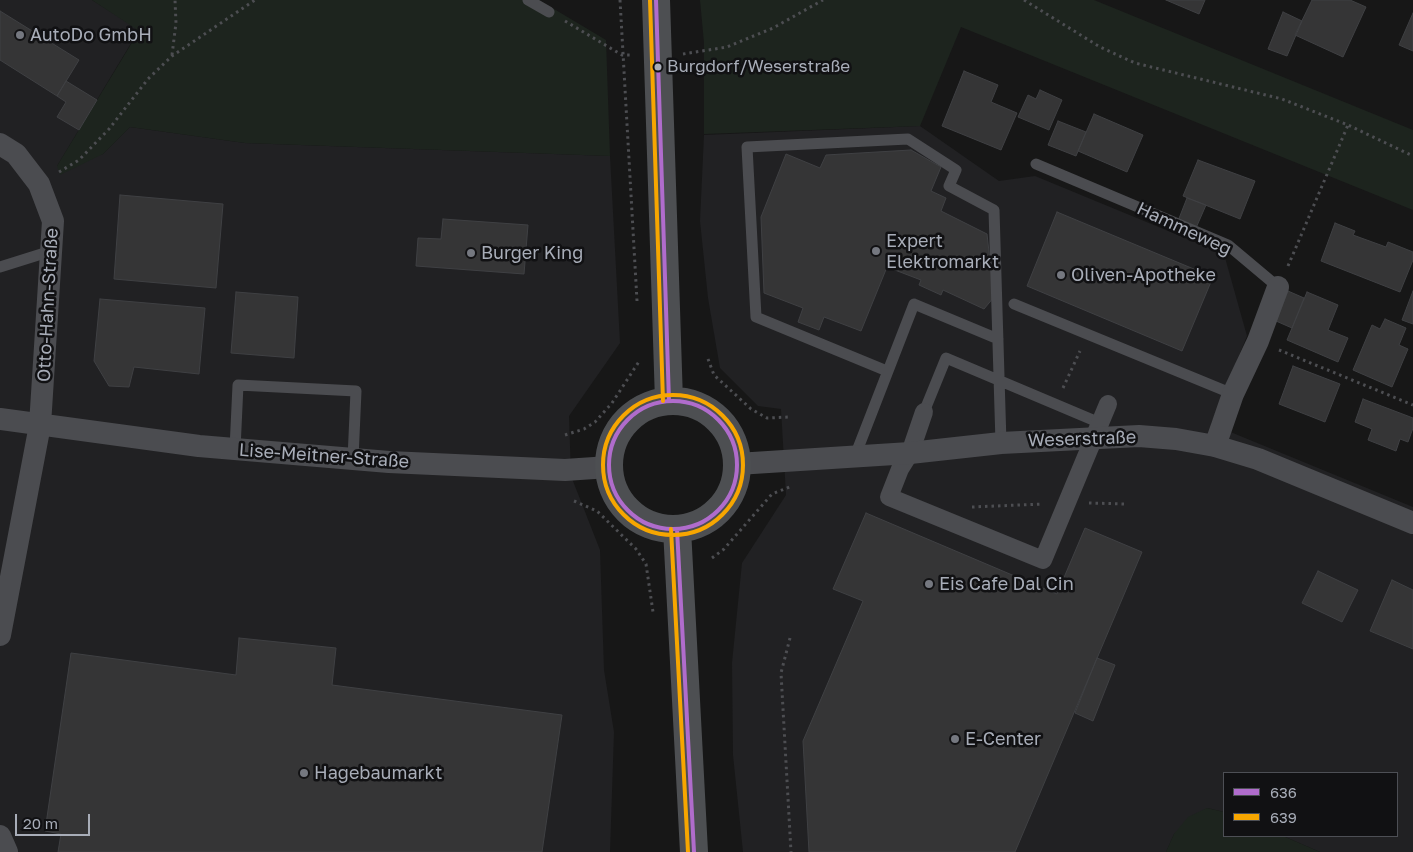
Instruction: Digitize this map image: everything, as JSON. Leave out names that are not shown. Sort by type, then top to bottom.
[{"type":"main road","points":[[656,0],[670,401]]},
{"type":"main road","points":[[670,401],[696,406],[708,412],[724,426],[734,444],[737,464],[735,483],[727,500],[715,514],[700,524],[677,529],[648,525],[633,516],[621,504],[613,489],[609,454],[615,438],[624,424],[637,412],[652,405],[670,401]]},
{"type":"main road","points":[[677,529],[694,852]]},
{"type":"street","name":"Otto-Hahn-Straße","points":[[0,144],[16,154],[39,184],[53,220],[40,425]]},
{"type":"street","points":[[1215,446],[1233,394],[1258,341],[1278,287]]},
{"type":"street","points":[[924,412],[910,453],[900,469],[889,496],[1043,560],[1069,502],[1108,404]]},
{"type":"street","name":"Lise-Meitner-Straße","points":[[0,420],[235,449],[353,459],[566,470],[609,467]]},
{"type":"street","points":[[0,634],[40,425]]},
{"type":"street","name":"Weserstraße","points":[[737,464],[910,453],[1097,431],[1176,439],[1215,446],[1258,458],[1413,523]]},
{"type":"street","points":[[0,836],[7,852]]},
{"type":"lane","points":[[528,0],[549,12]]},
{"type":"lane","points":[[887,371],[756,317],[747,147],[908,139],[956,170],[949,186],[994,210],[1001,443]]},
{"type":"lane","name":"Hammeweg","points":[[1036,164],[1228,245],[1278,287]]},
{"type":"lane","points":[[0,267],[52,251]]},
{"type":"lane","points":[[855,456],[914,304],[998,339]]},
{"type":"lane","points":[[1014,304],[1233,394]]},
{"type":"lane","points":[[924,412],[946,358],[1055,405],[1097,431]]},
{"type":"lane","points":[[235,449],[238,385],[356,391],[353,459]]},
{"type":"path","points":[[172,56],[176,23],[175,0]]},
{"type":"path","points":[[39,184],[79,160],[109,129],[148,79],[172,56],[255,0]]},
{"type":"path","points":[[620,0],[638,310]]},
{"type":"path","points":[[549,12],[622,56],[694,54],[727,46],[773,28],[823,0]]},
{"type":"path","points":[[1024,0],[1100,47],[1135,62],[1282,99],[1348,125],[1413,156]]},
{"type":"path","points":[[1278,287],[1348,125]]},
{"type":"path","points":[[1055,405],[1087,334]]},
{"type":"path","points":[[1258,341],[1413,405]]},
{"type":"path","points":[[565,435],[584,429],[594,422],[612,403],[640,360],[640,350]]},
{"type":"path","points":[[708,359],[714,375],[751,409],[766,418],[788,418]]},
{"type":"path","points":[[712,558],[724,549],[772,494],[793,486]]},
{"type":"path","points":[[574,501],[597,511],[636,549],[646,564]]},
{"type":"path","points":[[970,507],[1069,502],[1126,504]]},
{"type":"path","points":[[790,638],[781,673],[790,852]]},
{"type":"shaded area","points":[[0,0],[92,0],[139,30],[57,166],[103,154],[130,127],[245,143],[610,156],[620,343],[569,416],[571,476],[600,550],[604,670],[614,732],[610,852],[0,852]]},
{"type":"shaded area","points":[[92,0],[539,0],[606,40],[610,156],[245,143],[130,127],[103,154],[60,175],[57,166],[139,31]]},
{"type":"shaded area","points":[[700,0],[1094,0],[1413,130],[1413,210],[961,27],[920,126],[704,134],[704,43]]},
{"type":"shaded area","points":[[920,126],[999,181],[1035,176],[1224,254],[1247,336],[1211,424],[1413,507],[1413,852],[1320,852],[1285,837],[1398,837],[1398,772],[1223,772],[1223,812],[1207,808],[1174,834],[1166,852],[743,852],[733,755],[732,663],[742,563],[786,495],[781,409],[758,406],[720,368],[708,298],[700,221],[704,135]]},
{"type":"shaded area","points":[[1207,808],[1223,812],[1223,837],[1285,837],[1320,852],[1166,852],[1174,834],[1188,817]]},
{"type":"building","points":[[1166,0],[1205,0],[1199,14]]},
{"type":"building","points":[[1312,0],[1350,0],[1366,7],[1343,57],[1295,35]]},
{"type":"building","name":"AutoDo GmbH","points":[[0,11],[79,60],[57,96],[0,60]]},
{"type":"building","points":[[1283,12],[1302,21],[1287,56],[1268,49]]},
{"type":"building","points":[[1413,13],[1413,51],[1399,45]]},
{"type":"building","points":[[964,71],[998,85],[991,102],[1017,113],[1001,150],[942,126]]},
{"type":"building","points":[[66,81],[97,100],[79,130],[57,117],[66,102],[57,96]]},
{"type":"building","points":[[1040,90],[1062,100],[1049,130],[1018,117],[1028,95],[1036,99]]},
{"type":"building","points":[[1094,114],[1143,135],[1127,172],[1078,151]]},
{"type":"building","points":[[1058,121],[1086,132],[1076,156],[1048,145]]},
{"type":"building","name":"Expert Elektromarkt","points":[[911,150],[941,167],[931,191],[946,198],[941,211],[987,234],[994,297],[984,309],[943,290],[941,295],[919,285],[921,280],[887,267],[861,331],[824,317],[819,330],[798,322],[803,308],[764,293],[761,217],[786,154],[820,168],[826,155]]},
{"type":"building","points":[[1198,160],[1255,181],[1240,219],[1183,196]]},
{"type":"building","points":[[120,195],[223,204],[216,288],[114,279]]},
{"type":"building","points":[[1187,198],[1206,205],[1196,228],[1178,221]]},
{"type":"building","points":[[1057,212],[1213,277],[1182,351],[1027,286]]},
{"type":"building","name":"Burger King","points":[[443,219],[528,225],[524,274],[416,266],[418,238],[441,239]]},
{"type":"building","points":[[1335,223],[1355,231],[1353,235],[1386,247],[1388,242],[1413,252],[1413,260],[1400,292],[1321,261]]},
{"type":"building","points":[[1288,291],[1304,298],[1292,328],[1276,321]]},
{"type":"building","points":[[1413,291],[1413,324],[1402,320]]},
{"type":"building","points":[[236,292],[298,297],[294,358],[231,353]]},
{"type":"building","points":[[1307,292],[1338,305],[1328,330],[1348,338],[1338,362],[1287,340]]},
{"type":"building","points":[[100,299],[205,308],[199,374],[134,367],[129,387],[109,386],[94,361]]},
{"type":"building","points":[[1385,319],[1406,328],[1399,345],[1408,349],[1392,387],[1353,370],[1372,325],[1380,329]]},
{"type":"building","points":[[1293,366],[1340,384],[1325,422],[1279,404]]},
{"type":"building","points":[[1363,399],[1413,418],[1413,428],[1408,442],[1400,439],[1396,451],[1368,440],[1372,429],[1355,422]]},
{"type":"building","points":[[866,513],[1057,594],[1085,528],[1142,552],[1015,852],[809,852],[803,741],[863,601],[833,589]]},
{"type":"building","points":[[1318,571],[1358,590],[1342,622],[1302,603]]},
{"type":"building","points":[[1392,580],[1413,590],[1413,649],[1370,631]]},
{"type":"building","name":"Hagebaumarkt","points":[[239,638],[336,648],[332,685],[562,715],[542,852],[58,852],[61,834],[45,831],[71,653],[236,675]]},
{"type":"building","points":[[1097,658],[1115,665],[1093,721],[1075,713]]},
{"type":"transit line","name":"639","points":[[650,0],[663,401]]},
{"type":"transit line","name":"636","points":[[656,0],[669,401]]},
{"type":"transit line","name":"639","points":[[673,395],[687,396],[700,400],[723,415],[738,438],[742,451],[743,465],[742,479],[738,492],[723,515],[700,530],[687,534],[673,535],[659,534],[646,530],[623,515],[608,492],[604,479],[603,465],[604,451],[608,438],[623,415],[646,400],[659,396],[673,395]]},
{"type":"transit line","name":"636","points":[[673,401],[697,406],[718,420],[732,441],[737,465],[732,489],[718,510],[697,524],[673,529],[649,524],[628,510],[614,489],[609,465],[614,441],[628,420],[649,406],[673,401]]},
{"type":"transit line","name":"639","points":[[671,529],[688,852]]},
{"type":"transit line","name":"636","points":[[677,529],[694,852]]},
{"type":"place","name":"AutoDo GmbH","points":[[20,35]]},
{"type":"place","name":"Burgdorf/Weserstraße","points":[[658,67]]},
{"type":"place","name":"Expert Elektromarkt","points":[[876,251]]},
{"type":"place","name":"Burger King","points":[[471,253]]},
{"type":"place","name":"Oliven-Apotheke","points":[[1061,275]]},
{"type":"place","name":"Eis Cafe Dal Cin","points":[[929,584]]},
{"type":"place","name":"E-Center","points":[[955,739]]},
{"type":"place","name":"Hagebaumarkt","points":[[304,773]]}]
